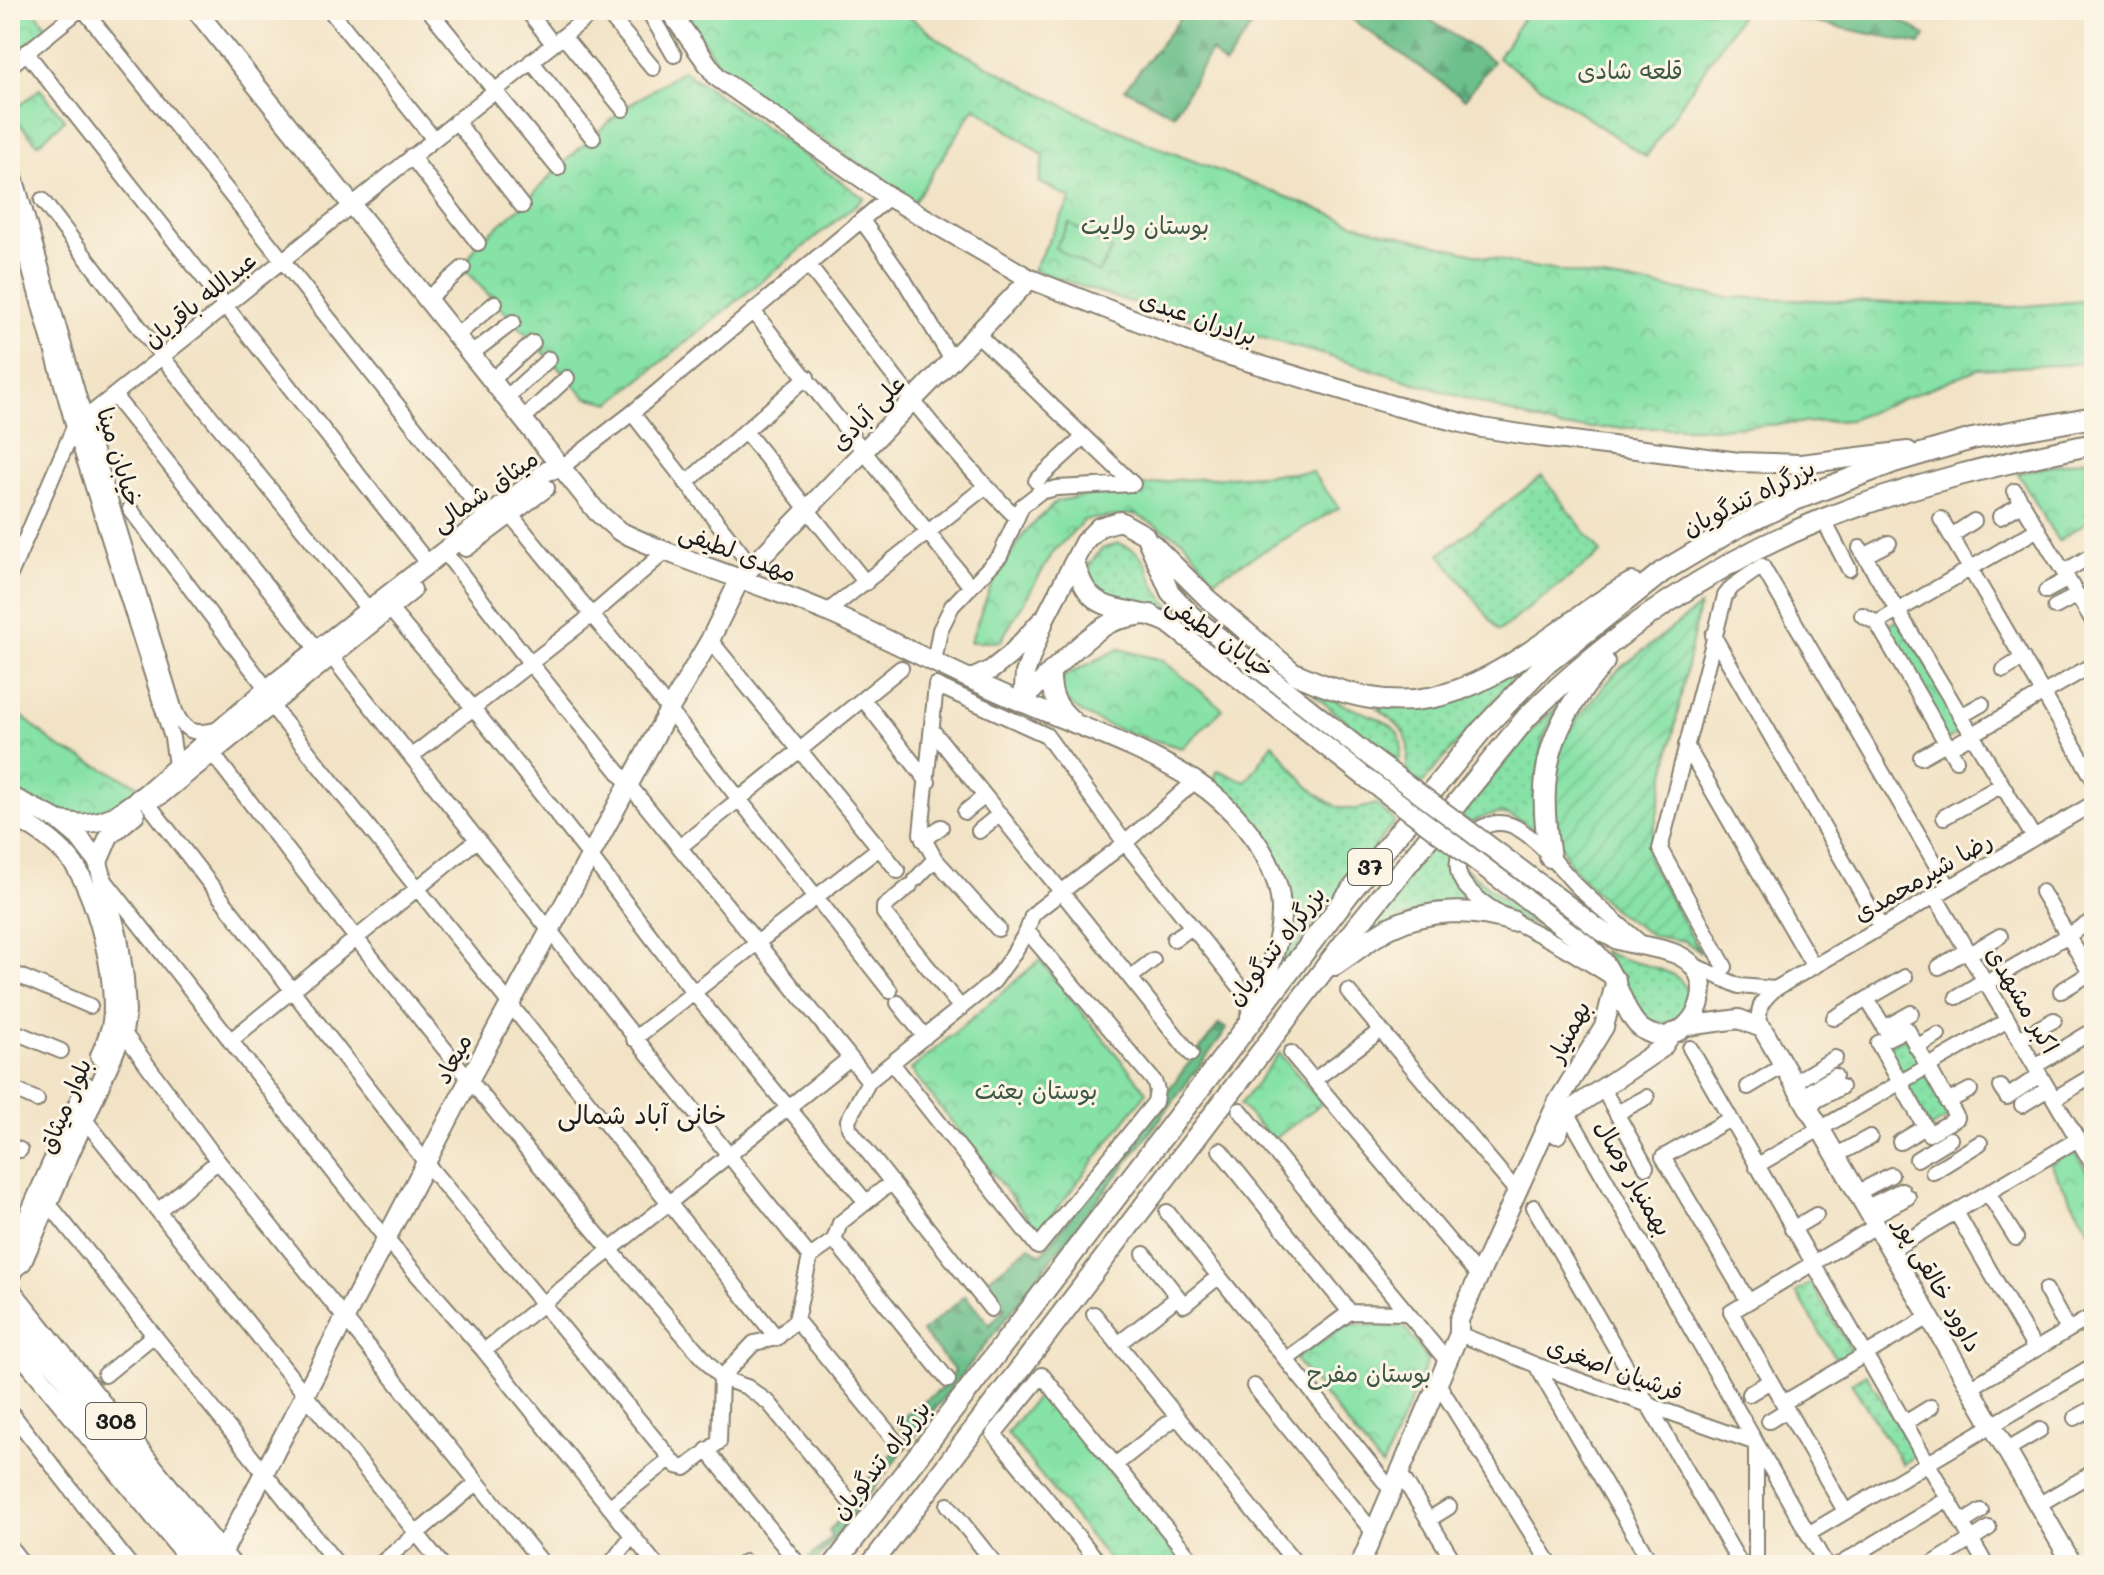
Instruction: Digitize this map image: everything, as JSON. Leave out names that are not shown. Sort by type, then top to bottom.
[{"type":"highway","name":"بزرگراه تندگویان","points":[[834,1565],[1351,891],[1507,702],[1541,668],[1662,572],[1734,529],[1795,500],[1894,462],[1972,439],[2094,417]]},
{"type":"highway","name":"37","points":[[871,1565],[1321,974],[1547,696],[1616,641],[1699,583],[1823,519],[1923,484],[2002,463],[2094,444]]},
{"type":"highway","points":[[1296,674],[1332,690],[1390,702],[1422,701],[1452,694],[1476,685],[1515,662],[1614,592],[1662,572]]},
{"type":"highway","points":[[1550,857],[1544,820],[1544,790],[1552,742],[1562,718],[1572,701],[1605,662],[1699,583]]},
{"type":"highway","points":[[1321,974],[1392,927],[1438,913],[1477,913],[1512,921]]},
{"type":"main road","name":"مهدی لطیفی","points":[[196,10],[597,512],[619,531],[666,551],[746,574],[972,679],[1018,711],[1080,728],[1151,758],[1195,781],[1242,823],[1262,851],[1277,883],[1283,915],[1278,942],[1247,1025]]},
{"type":"main road","name":"برادران عبدی","points":[[669,10],[717,77],[889,197],[1030,279],[1217,352],[1395,406],[1482,428],[1724,460],[1801,464],[1887,455],[1972,439]]},
{"type":"main road","name":"علی آبادی","points":[[746,574],[1030,279]]},
{"type":"main road","name":"میثاق شمالی","points":[[324,652],[368,609],[427,562],[547,471],[562,467]]},
{"type":"main road","name":"میثاق شمالی","points":[[98,862],[109,836],[118,826],[149,805],[220,729],[389,608],[553,482],[562,467]]},
{"type":"main road","points":[[1018,711],[1025,673],[1046,616],[1084,542],[1099,527],[1120,521],[1145,535],[1207,598],[1296,674]]},
{"type":"main road","name":"خیابان لطیفی","points":[[1145,535],[1170,592],[1185,609],[1373,759],[1604,933],[1645,946]]},
{"type":"main road","name":"خیابان لطیفی","points":[[1075,561],[1079,577],[1094,600],[1107,607],[1151,614],[1190,639],[1370,781],[1590,947],[1616,980]]},
{"type":"main road","name":"میعاد","points":[[221,1562],[469,1080],[746,574]]},
{"type":"main road","points":[[1018,711],[1034,687],[1104,627],[1123,619],[1151,614]]},
{"type":"main road","points":[[972,679],[991,670],[1010,655],[1046,616]]},
{"type":"main road","points":[[1051,671],[1050,687],[1058,707],[1080,728]]},
{"type":"main road","name":"میثاق شمالی","points":[[60,821],[82,824],[114,816],[180,770],[212,753],[268,696]]},
{"type":"main road","points":[[10,796],[60,821]]},
{"type":"main road","name":"بلوار میثاق","points":[[10,815],[45,835],[70,859],[91,897],[111,977],[111,1026],[17,1234],[12,1272]]},
{"type":"main road","name":"بلوار میثاق","points":[[12,1272],[22,1262],[49,1204],[123,1032],[126,1012],[118,937],[98,862],[79,837],[60,821]]},
{"type":"main road","points":[[1645,946],[1673,953],[1693,965],[1702,984],[1701,1002],[1696,1015],[1680,1030]]},
{"type":"main road","points":[[1616,980],[1635,1022],[1655,1035],[1739,1019],[1762,1028]]},
{"type":"main road","name":"بهمنیار","points":[[1562,1107],[1595,1045],[1607,1016],[1616,980]]},
{"type":"main road","name":"داوود خالقی پور","points":[[1762,1028],[2073,1565]]},
{"type":"main road","name":"بهمنیار","points":[[1562,1107],[1602,1087],[1662,1048],[1680,1030]]},
{"type":"main road","name":"بهمنیار وصال","points":[[1361,1564],[1459,1334],[1459,1320],[1517,1192],[1562,1107]]},
{"type":"main road","name":"بهمنیار وصال","points":[[1459,1334],[1469,1325],[1562,1107]]},
{"type":"main road","name":"308","points":[[10,1289],[221,1562]]},
{"type":"main road","name":"308","points":[[10,1314],[221,1562]]},
{"type":"main road","name":"308","points":[[10,1340],[194,1565]]},
{"type":"street","points":[[10,66],[81,10],[486,517]]},
{"type":"street","points":[[330,10],[433,138]]},
{"type":"street","points":[[429,10],[558,168]]},
{"type":"street","points":[[527,10],[623,109]]},
{"type":"street","name":"عبدالله باقریان","points":[[80,423],[596,10]]},
{"type":"street","points":[[605,10],[653,68]]},
{"type":"street","points":[[648,10],[674,55]]},
{"type":"street","points":[[26,52],[427,562]]},
{"type":"street","points":[[531,61],[593,138]]},
{"type":"street","points":[[456,121],[522,206]]},
{"type":"street","points":[[411,156],[478,243]]},
{"type":"street","name":"خیابان مینا","points":[[10,159],[80,423],[179,720],[192,732],[201,734],[220,729]]},
{"type":"street","points":[[562,467],[632,413],[863,222],[889,197]]},
{"type":"street","name":"خیابان مینا","points":[[10,199],[80,423],[180,770]]},
{"type":"street","points":[[42,200],[163,358],[368,609]]},
{"type":"street","points":[[863,222],[901,275],[952,360]]},
{"type":"street","points":[[809,266],[913,400],[985,487],[1016,517]]},
{"type":"street","points":[[427,299],[463,268]]},
{"type":"street","points":[[456,336],[495,303]]},
{"type":"street","points":[[753,311],[971,587]]},
{"type":"street","points":[[471,354],[513,322]]},
{"type":"street","points":[[934,662],[940,630],[952,606],[1000,556],[1022,506],[1040,492],[1057,488],[1133,484],[977,334]]},
{"type":"street","points":[[492,380],[533,343]]},
{"type":"street","points":[[506,398],[549,359]]},
{"type":"street","points":[[686,483],[807,377]]},
{"type":"street","points":[[523,419],[567,378]]},
{"type":"street","points":[[115,397],[412,756],[810,1257]]},
{"type":"street","points":[[632,413],[686,483],[746,574]]},
{"type":"street","points":[[10,575],[80,423]]},
{"type":"street","points":[[745,431],[866,583]]},
{"type":"street","points":[[1036,481],[1084,437]]},
{"type":"street","points":[[827,612],[985,487]]},
{"type":"street","points":[[2000,517],[2019,497],[2089,611]]},
{"type":"street","points":[[130,509],[268,696],[417,889],[777,1338]]},
{"type":"street","points":[[510,514],[669,710],[925,1037]]},
{"type":"street","points":[[1823,519],[1849,569]]},
{"type":"street","points":[[1941,519],[2043,693],[2088,754],[2094,780]]},
{"type":"street","points":[[1951,536],[1974,521]]},
{"type":"street","points":[[1877,623],[2038,529]]},
{"type":"street","points":[[1889,543],[1862,552],[2034,838]]},
{"type":"street","points":[[412,756],[592,615],[666,551]]},
{"type":"street","points":[[2046,591],[2094,554]]},
{"type":"street","points":[[450,559],[531,664],[869,1081]]},
{"type":"street","points":[[1725,967],[1660,849],[1725,596],[1732,587],[1762,566],[1949,887]]},
{"type":"street","points":[[2055,607],[2089,611]]},
{"type":"street","points":[[389,608],[473,708],[694,993],[865,1201]]},
{"type":"street","points":[[1862,615],[1877,623],[1950,750]]},
{"type":"street","points":[[1713,635],[1881,927]]},
{"type":"street","points":[[710,640],[898,871]]},
{"type":"street","points":[[2004,670],[2023,658]]},
{"type":"street","points":[[1921,757],[1950,750],[2094,664]]},
{"type":"street","points":[[680,847],[901,668]]},
{"type":"street","points":[[998,929],[935,859],[923,840],[921,826],[936,685],[1018,711],[1049,739],[1125,843],[1244,992]]},
{"type":"street","points":[[863,699],[928,782]]},
{"type":"street","points":[[1961,716],[1982,704]]},
{"type":"street","points":[[933,731],[1191,1054]]},
{"type":"street","points":[[1686,745],[1814,967]]},
{"type":"street","points":[[212,753],[356,939],[609,1251],[721,1378],[747,1387],[769,1403],[850,1502]]},
{"type":"street","points":[[991,1309],[847,1125],[869,1081],[994,981],[1027,931],[1032,916],[1125,843],[1195,781]]},
{"type":"street","points":[[1944,817],[2002,785]]},
{"type":"street","points":[[965,812],[985,796]]},
{"type":"street","name":"رضا شیرمحمدی","points":[[1775,989],[2094,803]]},
{"type":"street","points":[[149,805],[426,1163],[677,1466],[685,1468],[720,1438],[721,1378],[754,1343],[777,1338],[796,1320],[810,1257],[834,1240],[840,1223],[892,1182]]},
{"type":"street","points":[[979,831],[1000,814]]},
{"type":"street","points":[[1616,980],[1512,921],[1473,895],[1463,884],[1456,859],[1477,830],[1496,823],[1519,829],[1579,888],[1645,946]]},
{"type":"street","points":[[923,840],[941,827]]},
{"type":"street","points":[[230,1041],[478,839]]},
{"type":"street","points":[[634,1039],[879,848]]},
{"type":"street","points":[[935,859],[884,907],[884,913],[961,1008]]},
{"type":"street","points":[[104,880],[386,1239],[484,1351],[656,1565]]},
{"type":"street","points":[[2042,892],[2092,972],[2061,991]]},
{"type":"street","name":"اکبر مشهدی","points":[[1935,896],[2094,1167]]},
{"type":"street","points":[[1957,997],[2094,920]]},
{"type":"street","points":[[1174,939],[1192,927]]},
{"type":"street","points":[[892,1063],[1038,1247],[1155,1102],[1157,1090],[1154,1081],[1027,931]]},
{"type":"street","points":[[1939,967],[2000,936]]},
{"type":"street","points":[[1131,977],[1153,960]]},
{"type":"street","points":[[1693,965],[1739,986],[1775,989]]},
{"type":"street","points":[[10,972],[90,1006]]},
{"type":"street","points":[[1834,1018],[1905,977]]},
{"type":"street","points":[[1762,1028],[1758,1014],[1761,1002],[1775,989]]},
{"type":"street","points":[[1348,991],[1517,1192]]},
{"type":"street","points":[[1867,999],[1887,1032]]},
{"type":"street","points":[[1911,1013],[1878,1043],[1929,1134],[1946,1133]]},
{"type":"street","points":[[1756,1166],[2008,1020]]},
{"type":"street","points":[[2019,1039],[2054,1020]]},
{"type":"street","points":[[1887,1032],[1907,1029],[1957,1118],[1946,1133],[1917,1159]]},
{"type":"street","points":[[10,1030],[61,1051]]},
{"type":"street","points":[[2001,1087],[2007,1097],[2094,1030]]},
{"type":"street","points":[[1314,1080],[1380,1031]]},
{"type":"street","points":[[123,1032],[218,1161],[544,1565]]},
{"type":"street","points":[[1916,1047],[1938,1035]]},
{"type":"street","points":[[1690,1048],[1986,1565]]},
{"type":"street","points":[[1291,1053],[1479,1277]]},
{"type":"street","points":[[484,1351],[850,1058]]},
{"type":"street","points":[[1800,1095],[1835,1058]]},
{"type":"street","points":[[1748,1087],[1783,1066]]},
{"type":"street","points":[[2022,1105],[2093,1073]]},
{"type":"street","points":[[1800,1095],[1838,1081]]},
{"type":"street","points":[[1602,1087],[1646,1167]]},
{"type":"street","points":[[10,1088],[37,1100]]},
{"type":"street","points":[[1947,1102],[1970,1090]]},
{"type":"street","points":[[1617,1113],[1647,1097]]},
{"type":"street","name":"بهمنیار وصال","points":[[1562,1107],[1826,1565]]},
{"type":"street","points":[[1240,1110],[1447,1361]]},
{"type":"street","points":[[1730,1119],[1663,1157],[1748,1301]]},
{"type":"street","points":[[85,1120],[442,1565]]},
{"type":"street","points":[[1900,1142],[1925,1127]]},
{"type":"street","points":[[1946,1133],[1959,1155]]},
{"type":"street","points":[[1835,1156],[1870,1137]]},
{"type":"street","points":[[1890,1251],[2078,1139]]},
{"type":"street","points":[[1933,1172],[1980,1143]]},
{"type":"street","points":[[1220,1150],[1350,1312]]},
{"type":"street","points":[[159,1210],[218,1161]]},
{"type":"street","points":[[1845,1511],[1731,1312],[1812,1264],[1867,1211],[1891,1175]]},
{"type":"street","points":[[1867,1211],[1905,1193]]},
{"type":"street","points":[[1988,1193],[2016,1238]]},
{"type":"street","points":[[49,1204],[338,1565]]},
{"type":"street","points":[[1534,1207],[1741,1565]]},
{"type":"street","points":[[1167,1212],[1392,1491]]},
{"type":"street","points":[[1956,1212],[2035,1349]]},
{"type":"street","points":[[1792,1229],[1816,1215]]},
{"type":"street","points":[[834,1240],[948,1380]]},
{"type":"street","points":[[1144,1254],[1184,1305],[1219,1276]]},
{"type":"street","points":[[2046,1290],[2068,1330]]},
{"type":"street","points":[[1118,1344],[1178,1297]]},
{"type":"street","points":[[1287,1359],[1350,1312],[1407,1313]]},
{"type":"street","points":[[1094,1314],[1297,1565]]},
{"type":"street","points":[[1970,1388],[2094,1315]]},
{"type":"street","points":[[1769,1421],[1785,1406],[1865,1354],[1929,1317]]},
{"type":"street","points":[[796,1320],[897,1443]]},
{"type":"street","name":"فرشیان اصغری","points":[[1459,1334],[1536,1365],[1756,1443]]},
{"type":"street","points":[[105,1375],[154,1335]]},
{"type":"street","points":[[1536,1365],[1652,1565]]},
{"type":"street","points":[[1808,1534],[1991,1424],[2092,1372]]},
{"type":"street","points":[[1101,1565],[994,1434],[1042,1375],[1196,1565]]},
{"type":"street","points":[[1749,1394],[1770,1381]]},
{"type":"street","points":[[1437,1382],[1551,1565]]},
{"type":"street","points":[[1254,1386],[1374,1533]]},
{"type":"street","points":[[1905,1423],[1931,1407]]},
{"type":"street","points":[[2075,1418],[2094,1410]]},
{"type":"street","points":[[10,1411],[130,1565]]},
{"type":"street","points":[[1115,1465],[1176,1417]]},
{"type":"street","points":[[2006,1450],[2040,1430]]},
{"type":"street","points":[[1756,1443],[1756,1565]]},
{"type":"street","points":[[707,1450],[799,1565]]},
{"type":"street","points":[[609,1507],[670,1459]]},
{"type":"street","points":[[2038,1505],[2094,1472]]},
{"type":"street","points":[[1400,1473],[1456,1565]]},
{"type":"street","points":[[379,1565],[477,1483]]},
{"type":"street","points":[[1839,1565],[1948,1499]]},
{"type":"street","points":[[948,1505],[996,1565]]},
{"type":"street","points":[[1428,1520],[1449,1507]]},
{"type":"street","points":[[1962,1523],[1981,1511]]},
{"type":"street","points":[[1931,1565],[1989,1528]]},
{"type":"street","points":[[610,1565],[632,1536]]},
{"type":"street","points":[[10,1547],[24,1565]]},
{"type":"street","points":[[742,1565],[745,1562],[748,1565]]},
{"type":"green space","points":[[10,10],[34,10],[48,28],[10,58]]},
{"type":"green space","name":"بوستان ولایت","points":[[683,10],[901,10],[944,43],[1067,107],[1152,145],[1364,227],[1520,265],[1725,297],[2013,307],[2094,300],[2094,363],[1978,369],[1850,420],[1715,428],[1560,428],[1325,355],[1116,298],[1033,270],[1071,199],[1039,182],[1044,156],[975,107],[914,202],[722,70]]},
{"type":"green space","points":[[1187,10],[1263,10],[1225,65],[1211,51],[1174,115],[1125,89]]},
{"type":"green space","points":[[1339,10],[1435,10],[1429,19],[1493,61],[1465,99]]},
{"type":"green space","name":"قلعه شادی","points":[[1528,10],[1744,10],[1646,157],[1498,58]]},
{"type":"green space","points":[[1752,10],[1882,10],[1926,35],[1920,44]]},
{"type":"green space","points":[[683,70],[864,198],[611,403],[586,397],[463,268],[478,243],[522,206],[558,168],[623,109]]},
{"type":"green space","points":[[40,89],[65,120],[38,144],[10,113]]},
{"type":"green space","points":[[1069,223],[1112,250],[1098,273],[1055,248]]},
{"type":"green space","points":[[2091,458],[2094,463],[2094,517],[2058,541],[2018,473]]},
{"type":"green space","points":[[1312,472],[1339,508],[1214,579],[1183,540],[1135,514],[1084,520],[1054,551],[1000,642],[970,642],[991,586],[1025,532],[1057,501],[1176,480]]},
{"type":"green space","points":[[1542,476],[1601,553],[1499,631],[1440,554]]},
{"type":"green space","points":[[1118,543],[1141,556],[1158,591],[1180,617],[1154,605],[1109,599],[1101,595],[1091,579],[1089,564],[1102,549]]},
{"type":"green space","points":[[1699,607],[1648,859],[1701,953],[1685,941],[1653,936],[1619,914],[1588,885],[1571,866],[1555,833],[1553,788],[1558,750],[1577,718],[1618,670]]},
{"type":"green space","points":[[1899,619],[1965,730],[1947,740],[1882,629]]},
{"type":"green space","points":[[1119,649],[1162,660],[1223,709],[1182,748],[1133,734],[1084,714],[1060,693],[1062,677]]},
{"type":"green space","points":[[1509,674],[1514,677],[1421,785],[1405,774],[1408,751],[1405,735],[1377,708]]},
{"type":"green space","points":[[1321,694],[1390,725],[1401,740],[1398,763],[1314,695]]},
{"type":"green space","points":[[1560,704],[1543,738],[1537,783],[1536,831],[1504,814],[1497,813],[1471,823],[1461,816],[1533,729]]},
{"type":"green space","points":[[10,706],[58,747],[142,787],[105,809],[77,814],[48,807],[10,790]]},
{"type":"green space","points":[[1273,743],[1306,784],[1327,801],[1350,809],[1376,804],[1395,821],[1276,973],[1286,946],[1290,914],[1286,887],[1214,779],[1218,770],[1246,782]]},
{"type":"green space","points":[[1435,843],[1448,854],[1455,882],[1473,905],[1456,904],[1425,909],[1352,945]]},
{"type":"green space","points":[[1461,865],[1537,927],[1520,920],[1473,889]]},
{"type":"green space","points":[[1602,950],[1679,979],[1686,988],[1688,1000],[1683,1012],[1664,1024],[1650,1021]]},
{"type":"green space","name":"بوستان بعثت","points":[[1040,960],[1147,1092],[1039,1232],[911,1070]]},
{"type":"green space","points":[[1219,1024],[1227,1029],[1143,1142],[814,1565],[802,1565],[832,1537],[829,1531],[856,1501],[854,1493],[907,1439],[897,1422],[946,1385],[955,1371],[922,1332],[965,1296],[990,1325],[1005,1308],[982,1284],[1030,1246],[1041,1255]]},
{"type":"green space","points":[[1905,1037],[1949,1117],[1930,1128],[1885,1048]]},
{"type":"green space","points":[[1279,1053],[1322,1103],[1273,1140],[1240,1105]]},
{"type":"green space","points":[[2074,1150],[2094,1184],[2094,1238],[2050,1164]]},
{"type":"green space","points":[[1811,1283],[1852,1352],[1837,1361],[1796,1292]]},
{"type":"green space","name":"بوستان مفرح","points":[[1348,1324],[1405,1327],[1428,1360],[1382,1467],[1295,1359]]},
{"type":"green space","points":[[1866,1374],[1917,1455],[1903,1464],[1851,1383]]},
{"type":"green space","points":[[1042,1390],[1186,1565],[1113,1565],[1007,1433]]},
{"type":"district","name":"خانی آباد شمالی","points":[[642,1115]]}]
